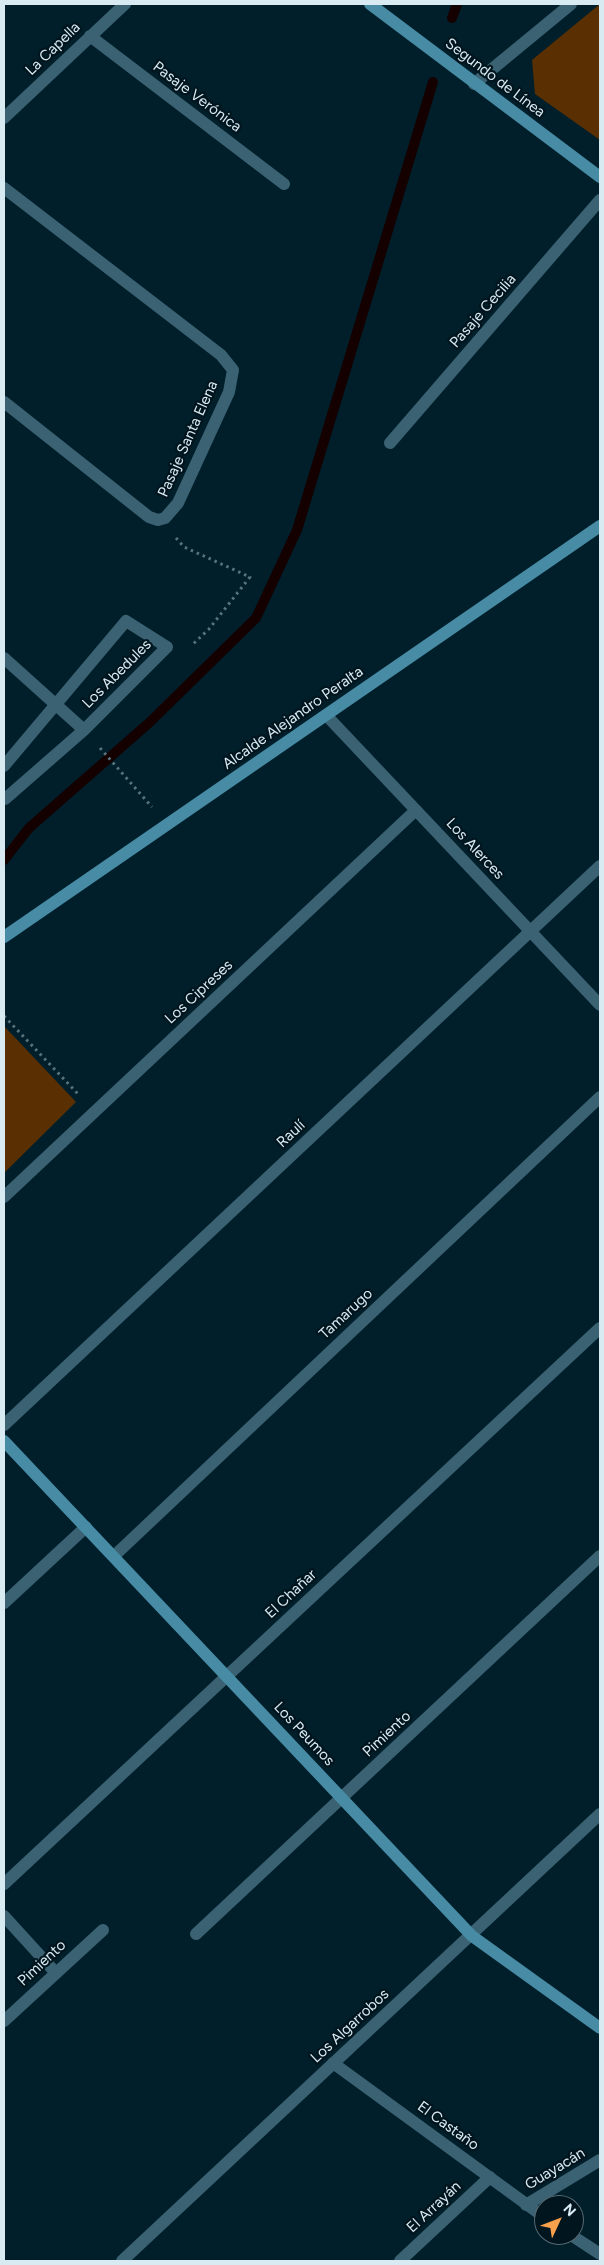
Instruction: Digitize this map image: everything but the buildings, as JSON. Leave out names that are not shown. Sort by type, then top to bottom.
[{"type":"main road","name":"Segundo de Línea","points":[[370,4],[600,177]]},
{"type":"main road","name":"Alcalde Alejandro Peralta","points":[[4,937],[600,526]]},
{"type":"main road","name":"Los Peumos","points":[[4,1441],[472,1936],[600,2028]]},
{"type":"street","name":"La Capella","points":[[4,118],[125,4]]},
{"type":"street","points":[[474,84],[570,4]]},
{"type":"street","name":"Pasaje Verónica","points":[[90,36],[284,184]]},
{"type":"street","name":"Pasaje Santa Elena","points":[[4,188],[221,355],[233,370],[229,392],[178,504],[165,518],[158,520]]},
{"type":"street","name":"Pasaje Cecilia","points":[[390,443],[600,200]]},
{"type":"street","points":[[4,402],[149,517],[158,520]]},
{"type":"street","name":"Los Abedules","points":[[4,766],[126,621],[167,647],[84,730],[4,798]]},
{"type":"street","name":"Los Abedules","points":[[4,658],[84,730]]},
{"type":"street","name":"Los Alerces","points":[[326,715],[600,1005]]},
{"type":"street","name":"Los Cipreses","points":[[4,1197],[416,810]]},
{"type":"street","name":"Raulí","points":[[4,1425],[600,866]]},
{"type":"street","name":"Tamarugo","points":[[114,1556],[600,1097]]},
{"type":"street","name":"El Chañar","points":[[4,1884],[600,1328]]},
{"type":"street","points":[[4,1603],[86,1527]]},
{"type":"street","name":"Pimiento","points":[[196,1934],[600,1556]]},
{"type":"street","name":"Los Algarrobos","points":[[129,2259],[333,2063],[472,1936],[600,1814]]},
{"type":"street","points":[[4,1916],[55,1972]]},
{"type":"street","name":"Pimiento","points":[[4,2021],[55,1972],[103,1930]]},
{"type":"street","name":"El Castaño","points":[[333,2063],[534,2210]]},
{"type":"street","name":"Guayacán","points":[[526,2205],[600,2160]]},
{"type":"street","name":"El Arrayán","points":[[400,2261],[490,2177]]},
{"type":"street","points":[[584,2244],[600,2254]]},
{"type":"path","points":[[158,520],[184,547],[250,577],[209,629],[187,650]]},
{"type":"path","points":[[84,730],[168,825]]},
{"type":"path","points":[[4,1016],[95,1111]]},
{"type":"shaded area","points":[[600,4],[600,140],[535,94],[532,60]]},
{"type":"shaded area","points":[[4,1026],[76,1102],[4,1173]]},
{"type":"waterway","points":[[452,18],[457,4]]},
{"type":"waterway","points":[[4,860],[29,828],[150,722],[256,618],[297,530],[433,82]]}]
